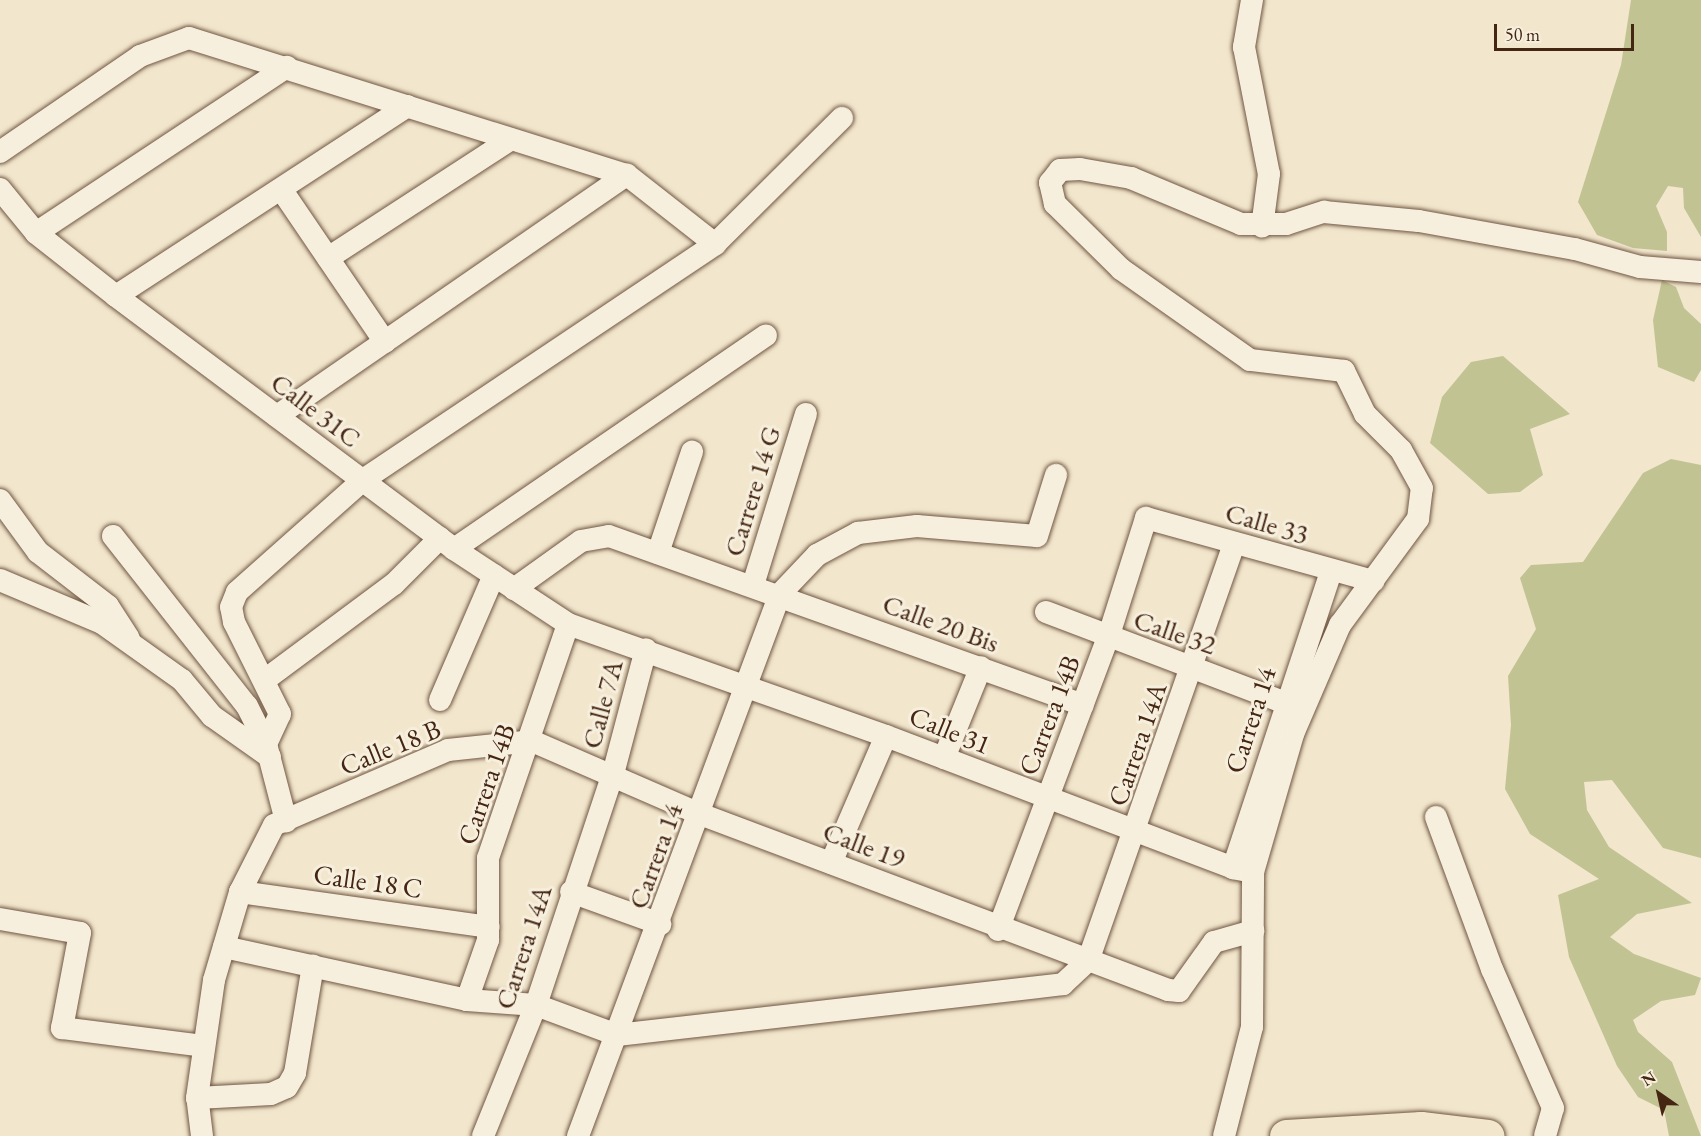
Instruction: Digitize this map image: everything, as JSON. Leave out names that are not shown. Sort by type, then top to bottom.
[{"type":"main road","points":[[1286,1136],[1422,1128],[1488,1136]]},
{"type":"street","points":[[1252,0],[1244,47],[1269,174],[1262,227]]},
{"type":"street","points":[[0,152],[140,56],[172,40],[189,38],[627,175],[715,244]]},
{"type":"street","points":[[36,233],[287,67]]},
{"type":"street","points":[[116,296],[408,106]]},
{"type":"street","points":[[268,751],[280,714],[266,679],[234,622],[231,607],[237,592],[363,480],[715,244],[842,118]]},
{"type":"street","points":[[328,258],[511,139]]},
{"type":"street","points":[[1224,1136],[1248,1056],[1253,931],[1243,870],[1320,666],[1373,580],[1418,519],[1422,488],[1401,450],[1365,414],[1344,371],[1250,360],[1121,269],[1055,204],[1050,183],[1060,170],[1131,178],[1241,224],[1262,227],[1324,212],[1419,221],[1575,249],[1640,267],[1701,272]]},
{"type":"street","points":[[277,416],[627,175]]},
{"type":"street","name":"Calle 31C","points":[[0,189],[36,233],[116,296],[447,543],[568,624],[646,649]]},
{"type":"street","points":[[281,189],[385,342]]},
{"type":"street","points":[[266,679],[447,543],[765,335]]},
{"type":"street","name":"Carrere 14 G","points":[[753,585],[806,414]]},
{"type":"street","points":[[657,553],[692,452]]},
{"type":"street","points":[[780,594],[817,555],[858,533],[917,526],[1037,536],[1056,475]]},
{"type":"street","points":[[0,500],[57,571],[108,606],[132,645]]},
{"type":"street","name":"Calle 33","points":[[1146,518],[1331,571],[1373,580]]},
{"type":"street","name":"Carrera 14B","points":[[998,930],[1108,638],[1146,518]]},
{"type":"street","points":[[113,536],[235,690],[268,751],[280,823],[240,892],[224,947],[196,1098],[202,1136]]},
{"type":"street","name":"Calle 20 Bis","points":[[514,589],[581,541],[609,536],[780,594],[1083,705]]},
{"type":"street","name":"Carrera 14A","points":[[1088,962],[1194,668],[1234,544]]},
{"type":"street","name":"Carrera 14","points":[[1243,870],[1286,703],[1331,571]]},
{"type":"street","points":[[440,700],[494,575]]},
{"type":"street","points":[[0,580],[83,614],[132,645],[182,680],[212,716],[268,751]]},
{"type":"street","name":"Carrera 14","points":[[578,1136],[749,687],[780,594]]},
{"type":"street","name":"Calle 32","points":[[1046,612],[1108,638],[1286,703]]},
{"type":"street","name":"Carrera 14B","points":[[467,1000],[489,927],[488,858],[532,741],[568,624]]},
{"type":"street","name":"Calle 31","points":[[646,649],[886,736],[1136,834],[1243,870]]},
{"type":"street","name":"Calle 7A","points":[[613,774],[646,649]]},
{"type":"street","points":[[944,758],[981,668]]},
{"type":"street","points":[[831,862],[886,736]]},
{"type":"street","name":"Calle 19","points":[[532,741],[613,774],[700,814],[831,862],[998,930],[1179,991],[1214,942],[1253,931]]},
{"type":"street","name":"Calle 18 B","points":[[280,823],[448,750],[532,741]]},
{"type":"street","name":"Carrera 14A","points":[[483,1136],[536,1005],[571,892],[613,774]]},
{"type":"street","points":[[1436,817],[1492,969],[1553,1108],[1545,1136]]},
{"type":"street","name":"Calle 18 C","points":[[240,892],[489,927]]},
{"type":"street","points":[[571,892],[660,924]]},
{"type":"street","points":[[0,919],[80,933],[62,1028],[204,1046]]},
{"type":"street","points":[[224,947],[467,1000],[536,1005],[617,1035],[1063,984],[1088,962]]},
{"type":"street","points":[[196,1098],[271,1094],[287,1087],[295,1073],[313,965]]},
{"type":"green space","points":[[1631,0],[1701,0],[1701,237],[1684,208],[1683,188],[1668,186],[1656,206],[1667,232],[1667,251],[1633,248],[1597,235],[1578,202],[1621,65]]},
{"type":"green space","points":[[1662,280],[1676,287],[1684,308],[1701,324],[1701,370],[1694,382],[1658,367],[1653,320]]},
{"type":"green space","points":[[1503,356],[1570,414],[1530,429],[1543,475],[1520,492],[1488,494],[1430,443],[1442,397],[1471,362]]},
{"type":"green space","points":[[1671,459],[1701,465],[1701,858],[1663,848],[1612,780],[1584,782],[1587,810],[1609,847],[1692,903],[1637,914],[1610,937],[1634,954],[1701,978],[1695,995],[1661,1001],[1633,1020],[1638,1032],[1672,1062],[1701,1136],[1669,1136],[1664,1110],[1638,1097],[1617,1066],[1569,957],[1558,895],[1599,879],[1530,834],[1505,789],[1511,725],[1508,676],[1536,629],[1520,578],[1531,565],[1583,562],[1643,473]]}]
